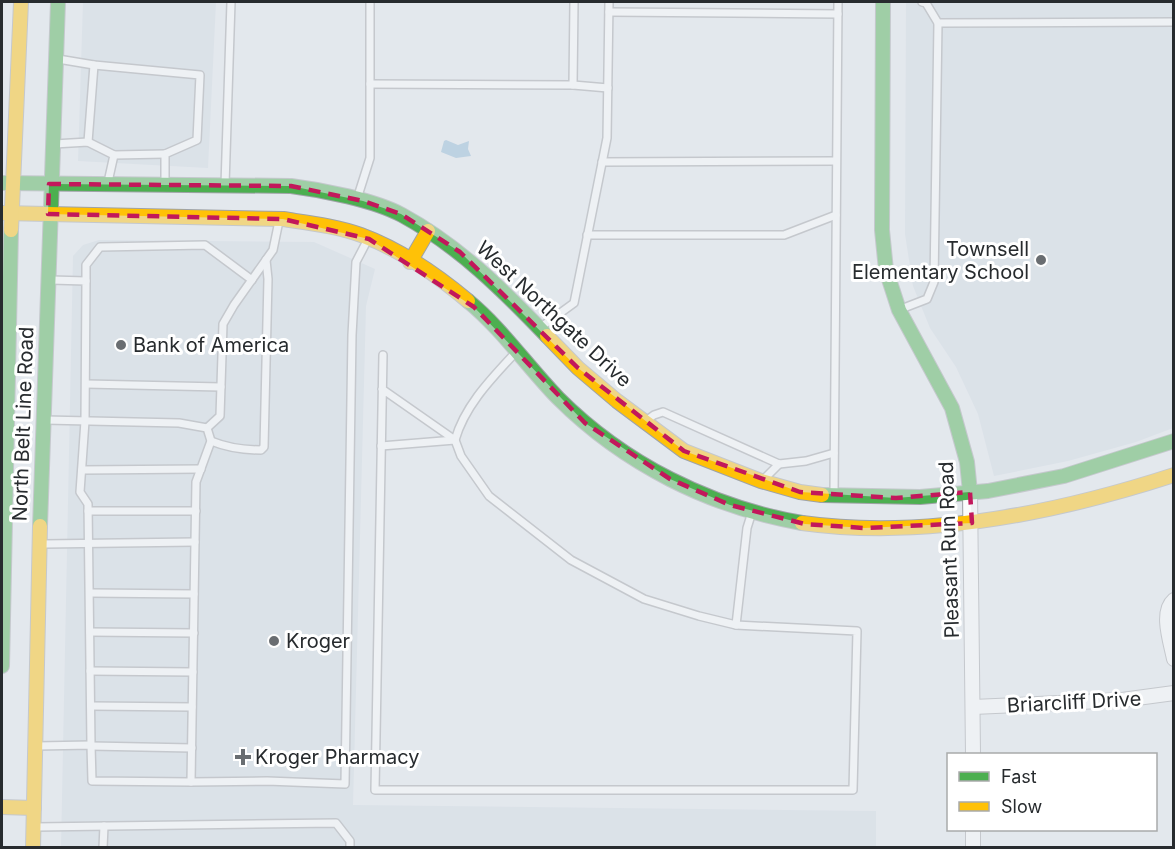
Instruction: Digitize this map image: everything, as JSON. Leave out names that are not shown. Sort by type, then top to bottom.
[{"type":"main road","name":"North Belt Line Road","points":[[21,2],[7,183],[4,418],[35,746],[33,848]]},
{"type":"main road","name":"North Belt Line Road","points":[[2,666],[17,544],[42,420],[48,214],[58,2]]},
{"type":"main road","name":"Pleasant Run Road","points":[[883,2],[882,230],[886,270],[899,310],[952,408],[967,462],[970,492]]},
{"type":"main road","name":"West Northgate Drive","points":[[7,183],[225,185],[280,203],[328,226],[368,238],[410,262],[474,307],[527,340],[578,368],[684,451],[757,497],[785,520],[832,527],[889,528],[972,523],[1067,506],[1173,475]]},
{"type":"main road","name":"West Northgate Drive","points":[[6,213],[48,214],[280,203],[321,190],[401,214],[460,252],[477,266],[585,423],[636,460],[705,495],[757,497],[800,492],[834,496],[920,497],[970,492],[1042,482],[1173,441]]},
{"type":"main road","points":[[410,262],[428,231]]},
{"type":"main road","points":[[2,807],[34,808]]},
{"type":"street","name":"Pleasant Run Road","points":[[970,492],[973,753]]},
{"type":"street","points":[[1173,600],[1166,613],[1173,659]]},
{"type":"street","name":"Briarcliff Drive","points":[[973,707],[1122,700],[1173,693]]},
{"type":"street","points":[[973,831],[973,848]]},
{"type":"lane","points":[[225,185],[231,2]]},
{"type":"lane","points":[[357,199],[370,159],[370,2]]},
{"type":"lane","points":[[573,85],[574,2]]},
{"type":"lane","points":[[455,441],[459,429],[480,392],[527,340],[574,303],[607,138],[609,2]]},
{"type":"lane","points":[[834,496],[838,2]]},
{"type":"lane","points":[[899,310],[927,299],[934,282],[938,23],[926,3],[922,2]]},
{"type":"lane","points":[[609,12],[838,14]]},
{"type":"lane","points":[[938,23],[1173,22]]},
{"type":"lane","points":[[51,144],[88,142],[114,155],[165,154],[196,140],[200,75],[94,65],[55,58]]},
{"type":"lane","points":[[88,142],[94,65]]},
{"type":"lane","points":[[370,84],[573,85],[608,88]]},
{"type":"lane","points":[[165,154],[165,185]]},
{"type":"lane","points":[[107,184],[114,155]]},
{"type":"lane","points":[[602,162],[836,161]]},
{"type":"lane","points":[[207,428],[220,416],[223,324],[273,250],[280,203]]},
{"type":"lane","points":[[587,235],[784,235],[836,215]]},
{"type":"lane","points":[[252,280],[205,246],[100,247],[86,265],[86,421],[80,492],[88,504],[92,781],[267,781],[345,784],[352,335],[357,262],[368,238]]},
{"type":"lane","points":[[211,441],[228,448],[261,450],[264,447],[268,279],[266,260]]},
{"type":"lane","points":[[47,280],[86,281]]},
{"type":"lane","points":[[382,389],[455,441],[461,456],[489,496],[571,560],[644,598],[736,625],[857,631],[853,790],[375,790],[382,389],[383,355]]},
{"type":"lane","points":[[86,384],[221,387]]},
{"type":"lane","points":[[645,422],[663,412],[779,464],[834,453]]},
{"type":"lane","points":[[42,420],[179,423],[207,428]]},
{"type":"lane","points":[[191,782],[196,482],[211,441],[207,428]]},
{"type":"lane","points":[[381,446],[455,441]]},
{"type":"lane","points":[[736,625],[747,528],[757,497],[779,464]]},
{"type":"lane","points":[[82,470],[201,469]]},
{"type":"lane","points":[[88,511],[196,511]]},
{"type":"lane","points":[[17,544],[195,543]]},
{"type":"lane","points":[[90,592],[194,594]]},
{"type":"lane","points":[[90,632],[194,633]]},
{"type":"lane","points":[[90,671],[193,672]]},
{"type":"lane","points":[[90,706],[192,707]]},
{"type":"lane","points":[[35,746],[192,748]]},
{"type":"lane","points":[[33,827],[336,823],[350,841],[350,848]]},
{"type":"lane","points":[[103,848],[104,826]]},
{"type":"highlighted area","points":[[49,184],[291,186],[363,201],[401,214],[460,252],[578,368],[684,451],[800,492],[896,498],[970,492],[972,523],[864,528],[805,524],[730,505],[670,479],[585,423],[474,307],[369,239],[283,219],[48,214]]},
{"type":"shaded area","points":[[83,2],[216,2],[208,168],[78,161]]},
{"type":"shaded area","name":"Townsell Elementary School","points":[[906,2],[1173,2],[1173,428],[1136,442],[1068,461],[994,476],[978,414],[956,367],[930,328],[913,286],[905,234]]},
{"type":"shaded area","points":[[99,240],[314,242],[375,269],[366,306],[353,805],[876,811],[876,848],[61,848],[73,256],[83,245]]},
{"type":"water","points":[[446,140],[458,145],[469,141],[468,149],[471,156],[456,158],[441,152]]},
{"type":"traffic: fast","points":[[40,526],[58,2]]},
{"type":"traffic: fast","points":[[883,2],[882,230],[886,270],[899,310],[952,408],[967,462],[970,492]]},
{"type":"traffic: fast","points":[[2,183],[291,186],[363,200],[402,215],[443,241],[497,286],[547,336]]},
{"type":"traffic: fast","points":[[2,666],[11,230]]},
{"type":"traffic: fast","points":[[468,301],[492,323],[558,398],[611,443],[670,479],[702,494],[768,516],[802,523]]},
{"type":"traffic: fast","points":[[822,495],[920,497],[988,491],[1064,476],[1174,441]]},
{"type":"traffic: slow","points":[[11,230],[21,2]]},
{"type":"traffic: slow","points":[[2,213],[283,219],[322,225],[361,235],[403,255],[431,272],[468,301]]},
{"type":"traffic: slow","points":[[410,262],[428,231]]},
{"type":"traffic: slow","points":[[547,336],[578,368],[617,401],[684,451],[761,481],[800,492],[822,495]]},
{"type":"traffic: slow","points":[[802,523],[896,528],[990,520],[1084,501],[1174,475]]},
{"type":"traffic: slow","points":[[33,848],[40,526]]},
{"type":"traffic: slow","points":[[2,807],[34,808]]},
{"type":"place","name":"Townsell Elementary School","points":[[1041,260]]},
{"type":"place","name":"Bank of America","points":[[121,345]]},
{"type":"place","name":"Kroger","points":[[274,641]]},
{"type":"place","name":"Kroger Pharmacy","points":[[243,757]]}]
